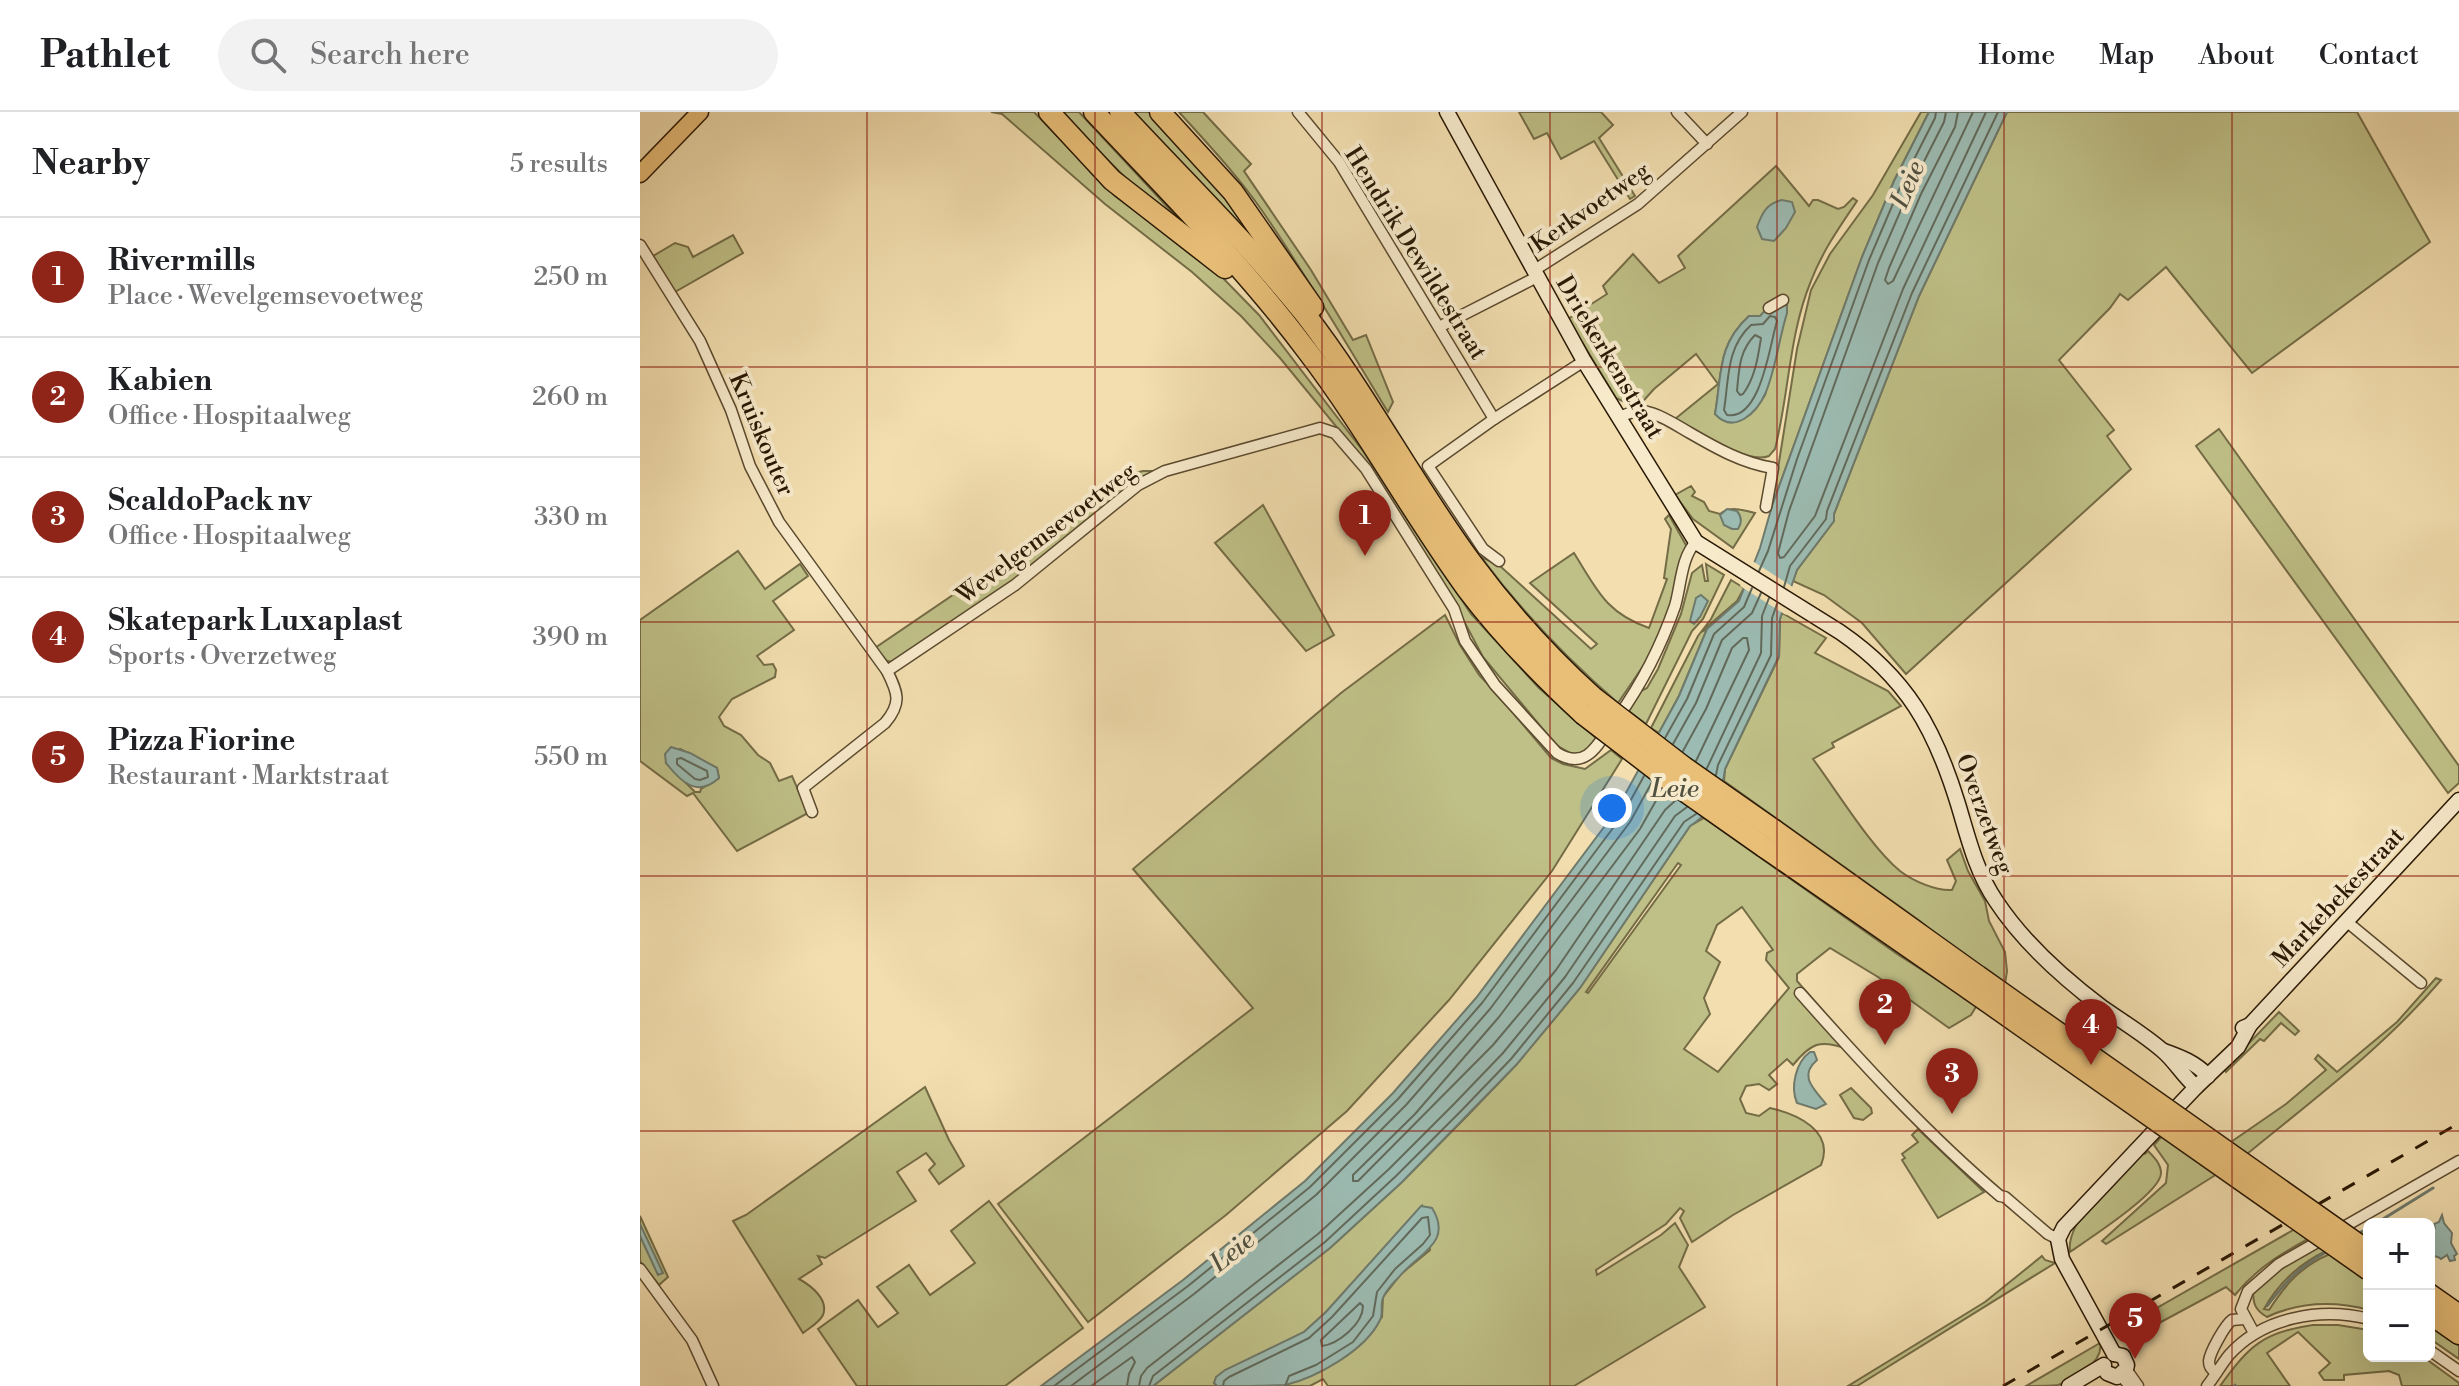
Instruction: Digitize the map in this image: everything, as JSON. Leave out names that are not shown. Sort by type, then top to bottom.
[{"type":"highway","points":[[1049,112],[1112,180],[1265,298]]},
{"type":"highway","points":[[1094,112],[1265,298],[1309,352],[1469,591],[1549,683],[1684,767],[1769,839],[2363,1248]]},
{"type":"highway","points":[[1120,112],[1262,264],[1321,337],[1370,406],[1469,560],[1588,705]]},
{"type":"highway","points":[[1160,112],[1233,192],[1264,235],[1322,323],[1321,337]]},
{"type":"highway","points":[[1974,982],[2363,1266]]},
{"type":"highway","points":[[2435,1298],[2459,1315]]},
{"type":"highway","points":[[2435,1317],[2459,1334]]},
{"type":"main road","points":[[640,174],[700,112]]},
{"type":"street","name":"Hendrik Dewildestraat","points":[[1298,112],[1339,162],[1494,419]]},
{"type":"street","name":"Driekerkenstraat","points":[[1447,112],[1584,361],[1696,542],[1773,589]]},
{"type":"street","points":[[1677,112],[1707,144]]},
{"type":"street","name":"Kerkvoetweg","points":[[1439,327],[1535,274],[1625,214],[1742,112]]},
{"type":"street","name":"Kruiskouter","points":[[640,245],[700,341],[731,410],[750,466],[779,522],[887,671]]},
{"type":"street","points":[[1769,308],[1783,300]]},
{"type":"street","points":[[1499,561],[1483,549],[1428,466],[1584,361]]},
{"type":"street","points":[[1619,417],[1643,411],[1665,419],[1723,452],[1773,468],[1766,507]]},
{"type":"street","name":"Wevelgemsevoetweg","points":[[887,671],[1015,585],[1138,485],[1165,471],[1320,428],[1335,433],[1366,469],[1454,609],[1465,641],[1495,685],[1557,753],[1577,760],[1598,746],[1653,660],[1676,603],[1690,550],[1696,542]]},
{"type":"street","name":"Overzetweg","points":[[1773,589],[1863,648],[1899,683],[1920,712],[1952,785],[1981,873],[2014,925],[2059,971],[2100,1005],[2203,1078]]},
{"type":"street","points":[[812,812],[803,788],[860,745],[895,711],[896,694],[887,671]]},
{"type":"street","name":"Markebekestraat","points":[[2058,1239],[2064,1227],[2203,1078],[2238,1047],[2250,1025],[2459,800]]},
{"type":"street","points":[[2346,921],[2421,983]]},
{"type":"street","points":[[1800,993],[1915,1117],[1988,1186],[2058,1239],[2062,1259],[2117,1371],[2138,1386]]},
{"type":"street","points":[[2254,1333],[2244,1319],[2241,1303],[2248,1291],[2279,1264],[2459,1161]]},
{"type":"street","points":[[640,1269],[692,1340],[713,1386]]},
{"type":"street","points":[[2207,1386],[2229,1355],[2254,1333],[2267,1327],[2311,1316],[2340,1314],[2363,1318]]},
{"type":"street","points":[[2216,1373],[2209,1360],[2226,1325],[2232,1320],[2244,1319]]},
{"type":"street","points":[[2435,1354],[2459,1371]]},
{"type":"street","points":[[2069,1386],[2095,1369],[2117,1371]]},
{"type":"green space","points":[[991,112],[1034,112],[1115,196],[1217,272],[1259,315],[1363,451],[1471,614],[1539,688],[1596,738],[1584,753],[1574,755],[1556,745],[1483,657],[1443,582],[1358,453],[1280,358],[1241,316],[1192,272],[1105,204],[1002,114]]},
{"type":"green space","points":[[1059,112],[1079,112],[1188,229],[1136,188]]},
{"type":"green space","points":[[1132,112],[1154,112],[1236,208],[1260,249]]},
{"type":"green space","points":[[1179,112],[1203,112],[1251,164],[1244,171],[1311,270],[1353,340],[1366,335],[1393,402],[1388,412],[1263,212]]},
{"type":"green space","points":[[1519,112],[1601,112],[1613,125],[1599,138],[1635,196],[1630,199],[1594,141],[1561,159],[1547,133],[1534,139]]},
{"type":"green space","points":[[1921,112],[1929,112],[1894,181],[1862,257],[1772,506],[1797,349],[1811,290],[1830,254],[1873,195]]},
{"type":"green space","points":[[2007,112],[2357,112],[2430,242],[2252,373],[2166,267],[2128,300],[2120,294],[2059,360],[2114,430],[2107,436],[2131,469],[1906,674],[1862,623],[1824,595],[1793,581],[1797,570],[1834,521],[1834,514],[1919,296]]},
{"type":"green space","points":[[1776,166],[1809,206],[1813,200],[1818,200],[1838,209],[1853,198],[1857,201],[1820,260],[1804,301],[1775,449],[1769,456],[1748,456],[1735,451],[1675,419],[1718,384],[1696,354],[1654,389],[1637,408],[1616,398],[1568,319],[1607,294],[1603,286],[1633,254],[1659,283],[1685,268],[1678,256]],"holes":[[[1749,316],[1760,316],[1778,341],[1765,395],[1753,411],[1715,414],[1723,361],[1731,338]]]},
{"type":"green space","points":[[733,235],[743,253],[675,292],[653,256],[675,243],[688,247],[693,257]]},
{"type":"green space","points":[[2219,429],[2459,766],[2459,783],[2448,793],[2196,446]]},
{"type":"green space","points":[[1154,471],[1039,563],[893,662],[887,661],[875,648],[1131,474]]},
{"type":"green space","points":[[1691,486],[1695,492],[1692,496],[1704,502],[1709,511],[1720,514],[1736,509],[1755,513],[1733,548],[1693,519],[1675,495]]},
{"type":"green space","points":[[1263,505],[1334,635],[1306,651],[1215,543]]},
{"type":"green space","points":[[1669,515],[1687,547],[1671,605],[1654,650],[1618,703],[1546,634],[1481,557],[1499,565],[1591,649],[1597,644],[1530,583],[1574,553],[1596,589],[1612,607],[1649,628],[1667,579],[1664,578],[1671,529],[1665,519]]},
{"type":"green space","points":[[738,551],[765,589],[800,564],[808,576],[773,601],[794,630],[757,656],[764,665],[773,664],[775,677],[732,699],[719,717],[724,726],[741,735],[758,755],[770,763],[779,781],[792,776],[808,813],[737,851],[693,793],[687,796],[640,761],[640,620]],"holes":[[[680,749],[717,768],[719,778],[700,792],[695,792],[666,763]]]},
{"type":"green space","points":[[1706,564],[1724,575],[1646,724],[1629,711],[1658,669],[1681,614],[1692,573],[1702,565],[1705,581],[1708,581]]},
{"type":"green space","points":[[1731,580],[1744,588],[1737,601],[1701,632]]},
{"type":"green space","points":[[1782,613],[1826,638],[1815,653],[1888,691],[1901,706],[1832,743],[1834,747],[1813,759],[1877,847],[1905,875],[1932,887],[1952,890],[1956,881],[1947,860],[1960,849],[2005,952],[2005,984],[1724,781],[1725,769],[1779,657]]},
{"type":"green space","points":[[1445,615],[1479,675],[1551,758],[1585,769],[1611,750],[1622,759],[1552,871],[1449,1000],[1347,1111],[1226,1215],[1088,1322],[998,1204],[1253,1008],[1133,869],[1341,693]]},
{"type":"green space","points":[[1707,629],[1679,696],[1659,733],[1651,728],[1701,632]]},
{"type":"green space","points":[[1704,818],[1897,954],[1977,1005],[1971,1015],[1949,1028],[1878,977],[1830,948],[1797,974],[1797,981],[1906,1105],[1847,1049],[1830,1044],[1811,1048],[1793,1065],[1787,1059],[1769,1075],[1777,1084],[1769,1090],[1759,1084],[1746,1086],[1740,1099],[1746,1113],[1759,1116],[1770,1108],[1811,1126],[1823,1143],[1821,1165],[1692,1242],[1680,1218],[1684,1211],[1680,1208],[1666,1224],[1596,1270],[1597,1275],[1675,1223],[1688,1245],[1679,1267],[1705,1307],[1574,1386],[1328,1386],[1323,1379],[1310,1386],[1283,1386],[1319,1372],[1336,1361],[1382,1317],[1383,1297],[1401,1274],[1430,1250],[1422,1206],[1304,1332],[1214,1383],[1217,1386],[1153,1386],[1330,1248],[1402,1182],[1517,1064],[1580,988],[1690,826]],"holes":[[[1678,863],[1681,865],[1586,992]],[[1742,907],[1773,950],[1767,953],[1766,960],[1789,988],[1718,1072],[1684,1049],[1710,1014],[1704,998],[1720,962],[1706,951],[1717,925]]]},
{"type":"green space","points":[[2436,978],[2441,980],[2396,1028],[2247,1154],[2231,1142],[2286,1104],[2326,1070],[2315,1059],[2318,1055],[2337,1072],[2397,1022]]},
{"type":"green space","points":[[2279,1012],[2299,1031],[2295,1035],[2281,1023],[2226,1072],[2224,1069]]},
{"type":"green space","points":[[925,1087],[964,1166],[939,1184],[929,1170],[935,1164],[926,1153],[897,1172],[916,1201],[825,1258],[818,1256],[822,1264],[799,1279],[821,1298],[823,1315],[803,1333],[733,1221],[746,1215]]},
{"type":"green space","points":[[1851,1088],[1871,1108],[1872,1113],[1863,1120],[1854,1118],[1840,1095]]},
{"type":"green space","points":[[1918,1129],[1984,1192],[1938,1218],[1902,1160],[1905,1158],[1902,1154],[1918,1142],[1912,1135]]},
{"type":"green space","points":[[2163,1135],[2217,1174],[2106,1244],[2102,1241],[2166,1183],[2168,1165],[2154,1145]]},
{"type":"green space","points":[[2148,1151],[2160,1167],[2158,1182],[2122,1216],[2070,1252],[2071,1239],[2085,1212],[2120,1173],[2142,1152],[2145,1154]]},
{"type":"green space","points":[[989,1201],[1083,1328],[1005,1386],[857,1386],[818,1329],[858,1300],[878,1327],[898,1313],[877,1287],[909,1265],[930,1295],[975,1263],[951,1231]]},
{"type":"green space","points":[[640,1216],[668,1277],[659,1285],[640,1261]]},
{"type":"green space","points":[[2295,1229],[2308,1239],[2268,1263],[2235,1295],[2226,1287],[2148,1329],[2134,1329],[2134,1321]]},
{"type":"green space","points":[[2319,1245],[2326,1251],[2290,1275],[2264,1309],[2269,1310],[2302,1270],[2330,1254],[2363,1278],[2363,1309],[2317,1304],[2292,1308],[2267,1317],[2257,1309],[2253,1290],[2272,1273]]},
{"type":"green space","points":[[2042,1256],[2055,1263],[1857,1386],[1848,1386],[1985,1302]]},
{"type":"green space","points":[[2338,1325],[2363,1329],[2363,1362],[2430,1362],[2459,1386],[2402,1386],[2399,1375],[2389,1371],[2344,1375],[2344,1380],[2324,1380],[2319,1373],[2330,1363],[2298,1332],[2267,1353],[2290,1386],[2220,1386],[2259,1343],[2296,1328]]},
{"type":"green space","points":[[2435,1328],[2459,1346],[2459,1359],[2435,1342]]},
{"type":"green space","points":[[2100,1343],[2093,1363],[2072,1379],[2058,1385],[2026,1386]]},
{"type":"water","name":"Leie","points":[[1929,112],[2007,112],[1919,296],[1834,514],[1834,521],[1797,570],[1780,619],[1779,656],[1709,809],[1690,826],[1580,988],[1517,1064],[1402,1182],[1330,1248],[1153,1386],[1041,1386],[1183,1280],[1305,1181],[1393,1093],[1476,998],[1616,811],[1679,696],[1707,629],[1739,601],[1862,257],[1894,181]]},
{"type":"water","points":[[1782,200],[1792,202],[1795,212],[1774,241],[1762,239],[1757,227],[1761,217],[1769,206]]},
{"type":"water","points":[[1782,299],[1787,304],[1787,313],[1766,392],[1757,407],[1744,419],[1737,422],[1722,420],[1715,414],[1723,361],[1731,338],[1749,316],[1760,316]]},
{"type":"water","points":[[1727,509],[1739,513],[1741,520],[1738,529],[1724,525],[1720,515]]},
{"type":"water","points":[[1701,595],[1708,601],[1694,624],[1690,621],[1696,598]]},
{"type":"water","points":[[671,747],[690,753],[717,768],[719,778],[704,787],[690,785],[666,763],[665,754]]},
{"type":"water","points":[[1810,1052],[1814,1052],[1817,1060],[1811,1066],[1808,1077],[1826,1104],[1816,1109],[1797,1103],[1794,1090],[1798,1068]]},
{"type":"water","points":[[1421,1206],[1432,1208],[1438,1220],[1436,1239],[1389,1288],[1383,1299],[1380,1320],[1364,1342],[1325,1369],[1285,1385],[1217,1386],[1214,1383],[1225,1370],[1304,1332],[1326,1312]]},
{"type":"water","points":[[2442,1215],[2452,1233],[2451,1243],[2457,1254],[2455,1260],[2450,1261],[2447,1255],[2441,1259],[2435,1256],[2435,1224]]},
{"type":"water","points":[[640,1224],[663,1273],[658,1275],[640,1236]]},
{"type":"pier","points":[[1751,560],[1796,589],[1786,615],[1740,586]]},
{"type":"waterway","points":[[2385,1218],[2433,1188]]},
{"type":"waterway","points":[[2359,1233],[2363,1231]]},
{"type":"waterway","points":[[2267,1306],[2294,1275],[2328,1251]]},
{"type":"railway","points":[[2003,1386],[2459,1123]]},
{"type":"place","name":"Rivermills","points":[[1365,556]]},
{"type":"place","name":"Kabien","points":[[1885,1045]]},
{"type":"place","name":"Skatepark Luxaplast","points":[[2091,1065]]},
{"type":"place","name":"ScaldoPack nv","points":[[1952,1114]]},
{"type":"place","name":"Pizza Fiorine","points":[[2135,1359]]}]
